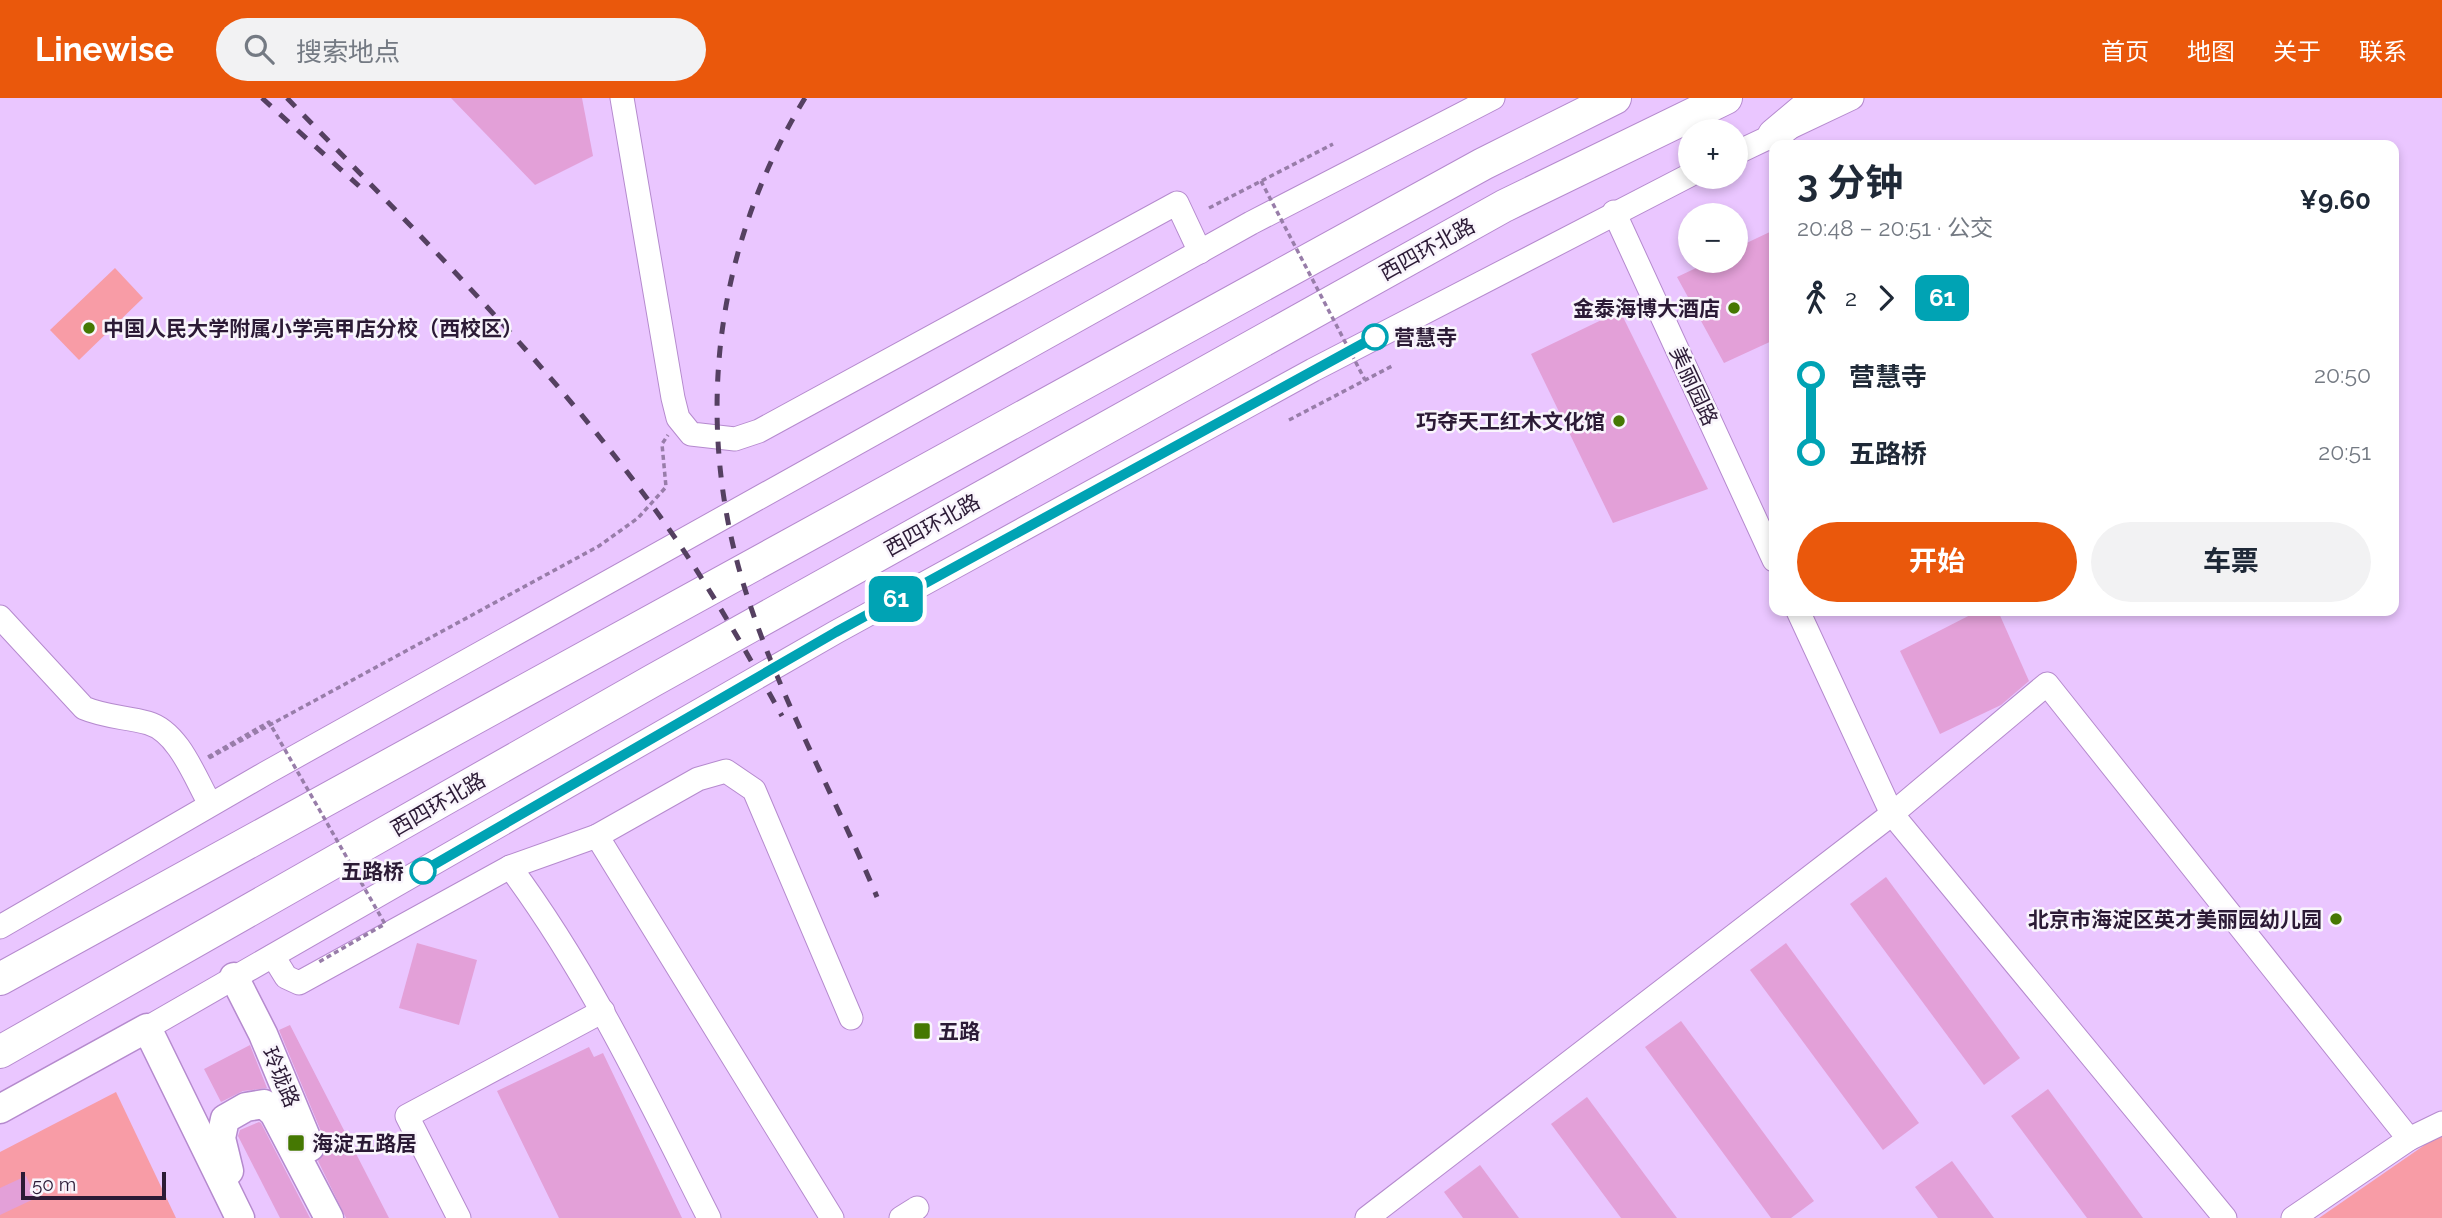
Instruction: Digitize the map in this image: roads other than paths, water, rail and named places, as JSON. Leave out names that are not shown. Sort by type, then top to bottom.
[{"type":"highway","points":[[0,979],[1470,170],[1615,98]]},
{"type":"highway","name":"西四环北路","points":[[0,1052],[664,675],[1504,206],[1726,98]]},
{"type":"highway","points":[[1774,135],[1818,98]]},
{"type":"main road","name":"玲珑路","points":[[234,977],[263,1034],[337,1218]]},
{"type":"main road","points":[[0,1109],[147,1028],[241,1218]]},
{"type":"main road","points":[[241,1218],[221,1138],[225,1119],[246,1107],[264,1104],[274,1113],[329,1218]]},
{"type":"street","points":[[622,98],[678,418],[691,434],[735,439],[759,431],[1177,203],[1200,252]]},
{"type":"street","points":[[0,927],[210,804],[1200,252],[1493,98]]},
{"type":"street","points":[[1748,147],[1852,98]]},
{"type":"street","points":[[147,1028],[849,625],[1313,370],[1678,181]]},
{"type":"street","name":"美丽园路","points":[[1614,212],[1769,549]]},
{"type":"street","points":[[1800,616],[1892,814],[2225,1218]]},
{"type":"street","points":[[0,617],[84,708],[103,716],[150,723],[169,735],[200,766],[210,804]]},
{"type":"street","points":[[1367,1218],[1892,814],[2047,684],[2409,1139]]},
{"type":"street","points":[[273,956],[286,976],[299,983],[510,867],[597,836],[707,777],[726,771],[754,790],[851,1018]]},
{"type":"street","points":[[597,836],[832,1218]]},
{"type":"street","points":[[510,867],[540,908],[603,1011],[709,1218]]},
{"type":"street","points":[[459,1218],[407,1116],[603,1011]]},
{"type":"street","points":[[2293,1218],[2409,1139],[2442,1124]]},
{"type":"railway","points":[[262,98],[359,186]]},
{"type":"railway","points":[[287,98],[483,303],[577,409],[622,465],[696,569],[782,716]]},
{"type":"railway","points":[[805,98],[774,155],[750,213],[733,273],[722,335],[717,397],[719,460],[728,523],[757,626],[789,704],[877,897]]},
{"type":"place","name":"金泰海博大酒店","points":[[1734,308]]},
{"type":"place","name":"中国人民大学附属小学亮甲店分校（西校区）","points":[[89,328]]},
{"type":"place","name":"营慧寺","points":[[1375,337]]},
{"type":"place","name":"巧夺天工红木文化馆","points":[[1619,421]]},
{"type":"place","name":"五路桥","points":[[423,871]]},
{"type":"place","name":"北京市海淀区英才美丽园幼儿园","points":[[2336,919]]},
{"type":"place","name":"五路","points":[[922,1031]]},
{"type":"place","name":"海淀五路居","points":[[296,1143]]}]
